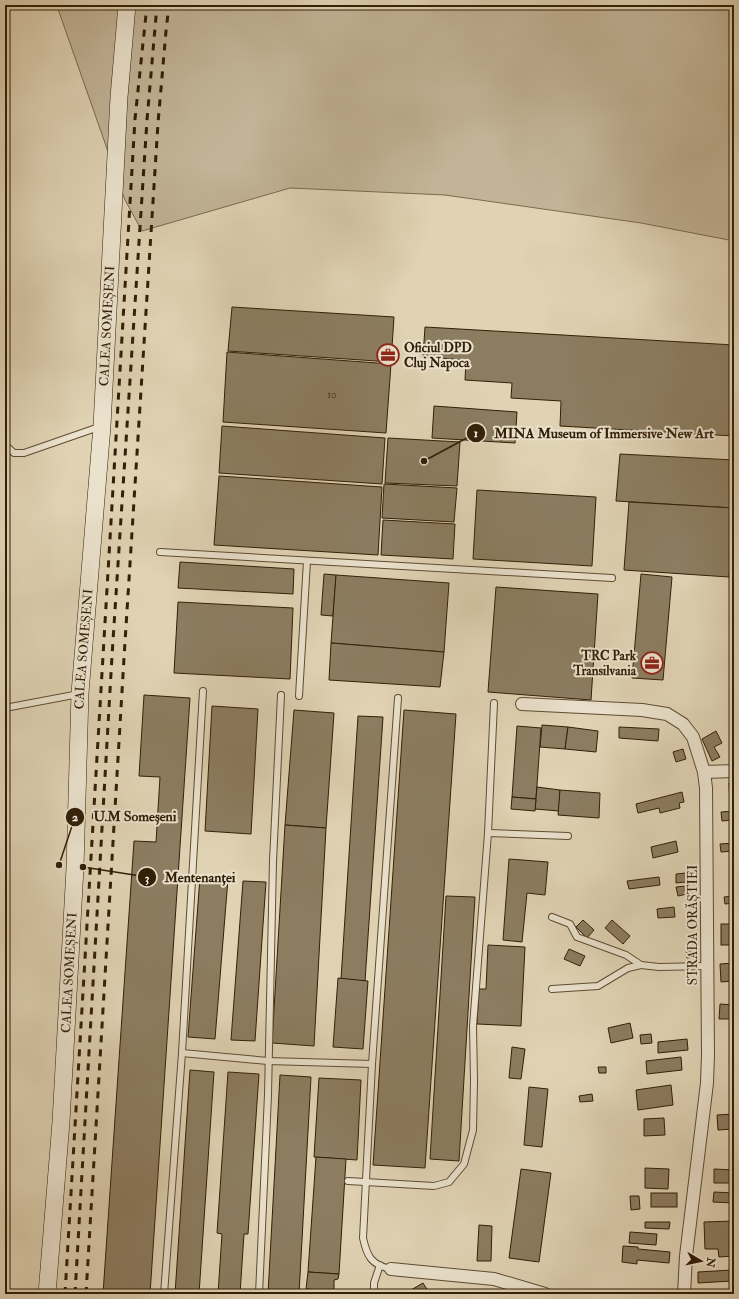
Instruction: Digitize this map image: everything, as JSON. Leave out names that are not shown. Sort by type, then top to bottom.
[{"type":"main road","name":"CALEA SOMEȘENI","points":[[47,1294],[61,1122],[74,884],[80,693],[102,426],[119,97],[127,5]]},
{"type":"street","name":"STRADA ORĂȘTIEI","points":[[522,704],[642,710],[667,714],[683,724],[693,737],[704,772],[706,822],[707,1083],[686,1256],[684,1294]]},
{"type":"street","points":[[704,772],[734,770]]},
{"type":"street","points":[[385,1267],[494,1279],[545,1294]]},
{"type":"lane","points":[[5,446],[14,453],[24,453],[102,426]]},
{"type":"lane","points":[[160,552],[612,578]]},
{"type":"lane","points":[[299,696],[307,561]]},
{"type":"lane","points":[[164,1294],[182,1053],[203,691]]},
{"type":"lane","points":[[5,708],[80,693]]},
{"type":"lane","points":[[260,1294],[271,1013],[273,861],[281,696]]},
{"type":"lane","points":[[374,1294],[374,1283],[385,1267],[370,1258],[363,1238],[372,1064],[398,698]]},
{"type":"lane","points":[[348,1181],[434,1186],[450,1182],[464,1164],[473,1130],[473,1026],[488,833],[494,703]]},
{"type":"lane","points":[[488,833],[568,836]]},
{"type":"lane","points":[[552,917],[570,924],[577,937],[626,955],[641,965]]},
{"type":"lane","points":[[552,989],[598,986],[628,968],[641,965],[659,967],[707,966]]},
{"type":"lane","points":[[182,1053],[268,1060],[372,1064]]},
{"type":"shaded area","points":[[59,5],[734,5],[734,241],[641,223],[445,195],[290,188],[142,231],[125,200],[58,9]]},
{"type":"building","points":[[232,307],[394,317],[391,362],[228,351]]},
{"type":"building","points":[[425,327],[734,345],[734,436],[560,426],[561,401],[511,398],[512,383],[465,380],[466,360],[423,357]]},
{"type":"building","points":[[227,352],[391,364],[386,433],[223,422]]},
{"type":"building","points":[[434,406],[517,412],[515,443],[432,438]]},
{"type":"building","points":[[222,426],[385,438],[382,484],[219,473]]},
{"type":"building","points":[[388,438],[460,442],[457,486],[385,483]]},
{"type":"building","points":[[620,454],[734,460],[734,508],[616,501]]},
{"type":"building","points":[[219,476],[382,487],[378,555],[214,545]]},
{"type":"building","points":[[384,484],[457,488],[454,522],[382,518]]},
{"type":"building","points":[[477,490],[596,497],[592,566],[473,559]]},
{"type":"building","points":[[629,502],[734,508],[729,577],[624,570]]},
{"type":"building","points":[[383,520],[455,524],[453,559],[381,555]]},
{"type":"building","points":[[180,562],[294,569],[293,594],[178,588]]},
{"type":"building","points":[[324,574],[336,575],[333,616],[321,615]]},
{"type":"building","points":[[641,574],[672,577],[663,680],[632,678]]},
{"type":"building","points":[[336,575],[449,583],[444,652],[331,643]]},
{"type":"building","points":[[496,587],[598,594],[591,700],[488,692]]},
{"type":"building","points":[[178,602],[293,608],[290,679],[174,673]]},
{"type":"building","points":[[331,643],[444,652],[440,687],[329,680]]},
{"type":"building","points":[[144,695],[190,698],[150,1294],[103,1294],[134,841],[156,842],[160,777],[139,776]]},
{"type":"building","points":[[212,706],[258,709],[251,834],[205,831]]},
{"type":"building","points":[[294,710],[334,713],[326,828],[285,825]]},
{"type":"building","points":[[404,710],[456,714],[425,1168],[373,1165]]},
{"type":"building","points":[[732,714],[734,714],[734,741]]},
{"type":"building","points":[[358,716],[383,717],[365,981],[341,979]]},
{"type":"building","points":[[542,725],[568,727],[565,749],[540,747]]},
{"type":"building","points":[[517,726],[541,728],[536,799],[512,797]]},
{"type":"building","points":[[568,727],[598,731],[596,752],[565,749]]},
{"type":"building","points":[[619,727],[659,729],[658,741],[619,738]]},
{"type":"building","points":[[716,731],[722,743],[714,747],[720,757],[712,761],[702,739]]},
{"type":"building","points":[[683,749],[686,759],[676,762],[673,752]]},
{"type":"building","points":[[729,783],[734,783],[734,805],[730,805]]},
{"type":"building","points":[[537,787],[560,790],[559,811],[535,809]]},
{"type":"building","points":[[560,790],[600,793],[599,818],[558,815]]},
{"type":"building","points":[[682,792],[684,802],[679,803],[680,808],[660,813],[659,808],[638,813],[636,804]]},
{"type":"building","points":[[512,797],[536,799],[535,811],[511,809]]},
{"type":"building","points":[[734,811],[734,820],[722,821],[721,812]]},
{"type":"building","points":[[285,825],[326,828],[314,1046],[272,1043]]},
{"type":"building","points":[[676,841],[678,852],[653,858],[651,847]]},
{"type":"building","points":[[734,843],[734,851],[721,852],[720,844]]},
{"type":"building","points":[[509,859],[548,862],[545,895],[527,893],[522,942],[503,940]]},
{"type":"building","points":[[686,873],[686,882],[676,883],[676,874]]},
{"type":"building","points":[[200,877],[228,879],[215,1039],[188,1037]]},
{"type":"building","points":[[659,877],[660,885],[629,889],[627,881]]},
{"type":"building","points":[[243,881],[266,882],[255,1041],[231,1040]]},
{"type":"building","points":[[686,886],[687,894],[678,896],[676,887]]},
{"type":"building","points":[[446,896],[475,897],[459,1161],[430,1159]]},
{"type":"building","points":[[734,896],[734,903],[725,904],[724,897]]},
{"type":"building","points":[[674,907],[675,917],[658,918],[657,909]]},
{"type":"building","points":[[583,920],[594,930],[587,938],[576,927]]},
{"type":"building","points":[[612,920],[630,936],[623,944],[605,928]]},
{"type":"building","points":[[721,924],[734,924],[734,945],[721,945]]},
{"type":"building","points":[[488,945],[525,947],[521,1026],[477,1024],[479,989],[486,989]]},
{"type":"building","points":[[693,948],[694,957],[687,958],[686,949]]},
{"type":"building","points":[[569,949],[585,956],[580,966],[564,959]]},
{"type":"building","points":[[734,963],[734,981],[721,982],[720,964]]},
{"type":"building","points":[[338,978],[368,981],[363,1049],[333,1047]]},
{"type":"building","points":[[720,1004],[734,1005],[734,1019],[719,1019]]},
{"type":"building","points":[[630,1023],[633,1038],[611,1043],[608,1028]]},
{"type":"building","points":[[651,1034],[652,1043],[641,1044],[640,1035]]},
{"type":"building","points":[[687,1039],[688,1050],[658,1053],[658,1042]]},
{"type":"building","points":[[512,1047],[525,1049],[521,1079],[509,1078]]},
{"type":"building","points":[[681,1057],[682,1070],[647,1074],[646,1061]]},
{"type":"building","points":[[598,1067],[606,1067],[606,1073],[599,1073]]},
{"type":"building","points":[[190,1070],[214,1072],[199,1294],[175,1294]]},
{"type":"building","points":[[228,1072],[259,1074],[248,1234],[244,1234],[240,1294],[218,1294],[222,1234],[217,1233]]},
{"type":"building","points":[[280,1075],[311,1077],[299,1294],[268,1294]]},
{"type":"building","points":[[319,1078],[361,1080],[357,1160],[314,1157]]},
{"type":"building","points":[[671,1085],[673,1105],[638,1110],[636,1090]]},
{"type":"building","points":[[529,1087],[548,1089],[542,1147],[524,1145]]},
{"type":"building","points":[[592,1094],[593,1101],[580,1102],[579,1096]]},
{"type":"building","points":[[734,1114],[734,1129],[718,1130],[717,1115]]},
{"type":"building","points":[[664,1118],[665,1135],[644,1136],[644,1119]]},
{"type":"building","points":[[731,1152],[734,1153],[734,1160],[730,1159]]},
{"type":"building","points":[[316,1157],[346,1159],[339,1274],[308,1272]]},
{"type":"building","points":[[645,1168],[669,1169],[668,1189],[645,1188]]},
{"type":"building","points":[[521,1169],[551,1173],[539,1262],[509,1258]]},
{"type":"building","points":[[714,1169],[734,1170],[734,1183],[714,1183]]},
{"type":"building","points":[[714,1192],[734,1193],[734,1203],[713,1202]]},
{"type":"building","points":[[651,1193],[677,1193],[677,1207],[651,1207]]},
{"type":"building","points":[[630,1196],[639,1196],[640,1209],[631,1210]]},
{"type":"building","points":[[734,1221],[734,1256],[719,1257],[718,1249],[705,1249],[704,1222]]},
{"type":"building","points":[[645,1222],[670,1222],[669,1229],[645,1228]]},
{"type":"building","points":[[479,1225],[492,1226],[491,1261],[477,1261]]},
{"type":"building","points":[[630,1232],[657,1234],[656,1245],[629,1243]]},
{"type":"building","points":[[623,1246],[670,1252],[669,1263],[637,1260],[637,1264],[622,1262]]},
{"type":"building","points":[[732,1270],[732,1281],[698,1283],[698,1272]]},
{"type":"building","points":[[308,1272],[339,1274],[338,1279],[334,1280],[334,1290],[332,1294],[309,1294],[310,1289],[306,1289]]},
{"type":"building","points":[[423,1283],[430,1294],[404,1294]]},
{"type":"railway","points":[[65,1294],[135,119],[147,5]]},
{"type":"railway","points":[[75,1294],[112,656],[147,120],[157,5]]},
{"type":"railway","points":[[86,1294],[158,123],[169,5]]},
{"type":"place","name":"Oficiul DPD Cluj Napoca","points":[[388,355]]},
{"type":"place","name":"MINA Museum of Immersive New Art","points":[[424,461]]},
{"type":"place","name":"TRC Park Transilvania","points":[[652,663]]},
{"type":"place","name":"U.M Someșeni","points":[[59,865]]},
{"type":"place","name":"Mentenanței","points":[[83,867]]}]
